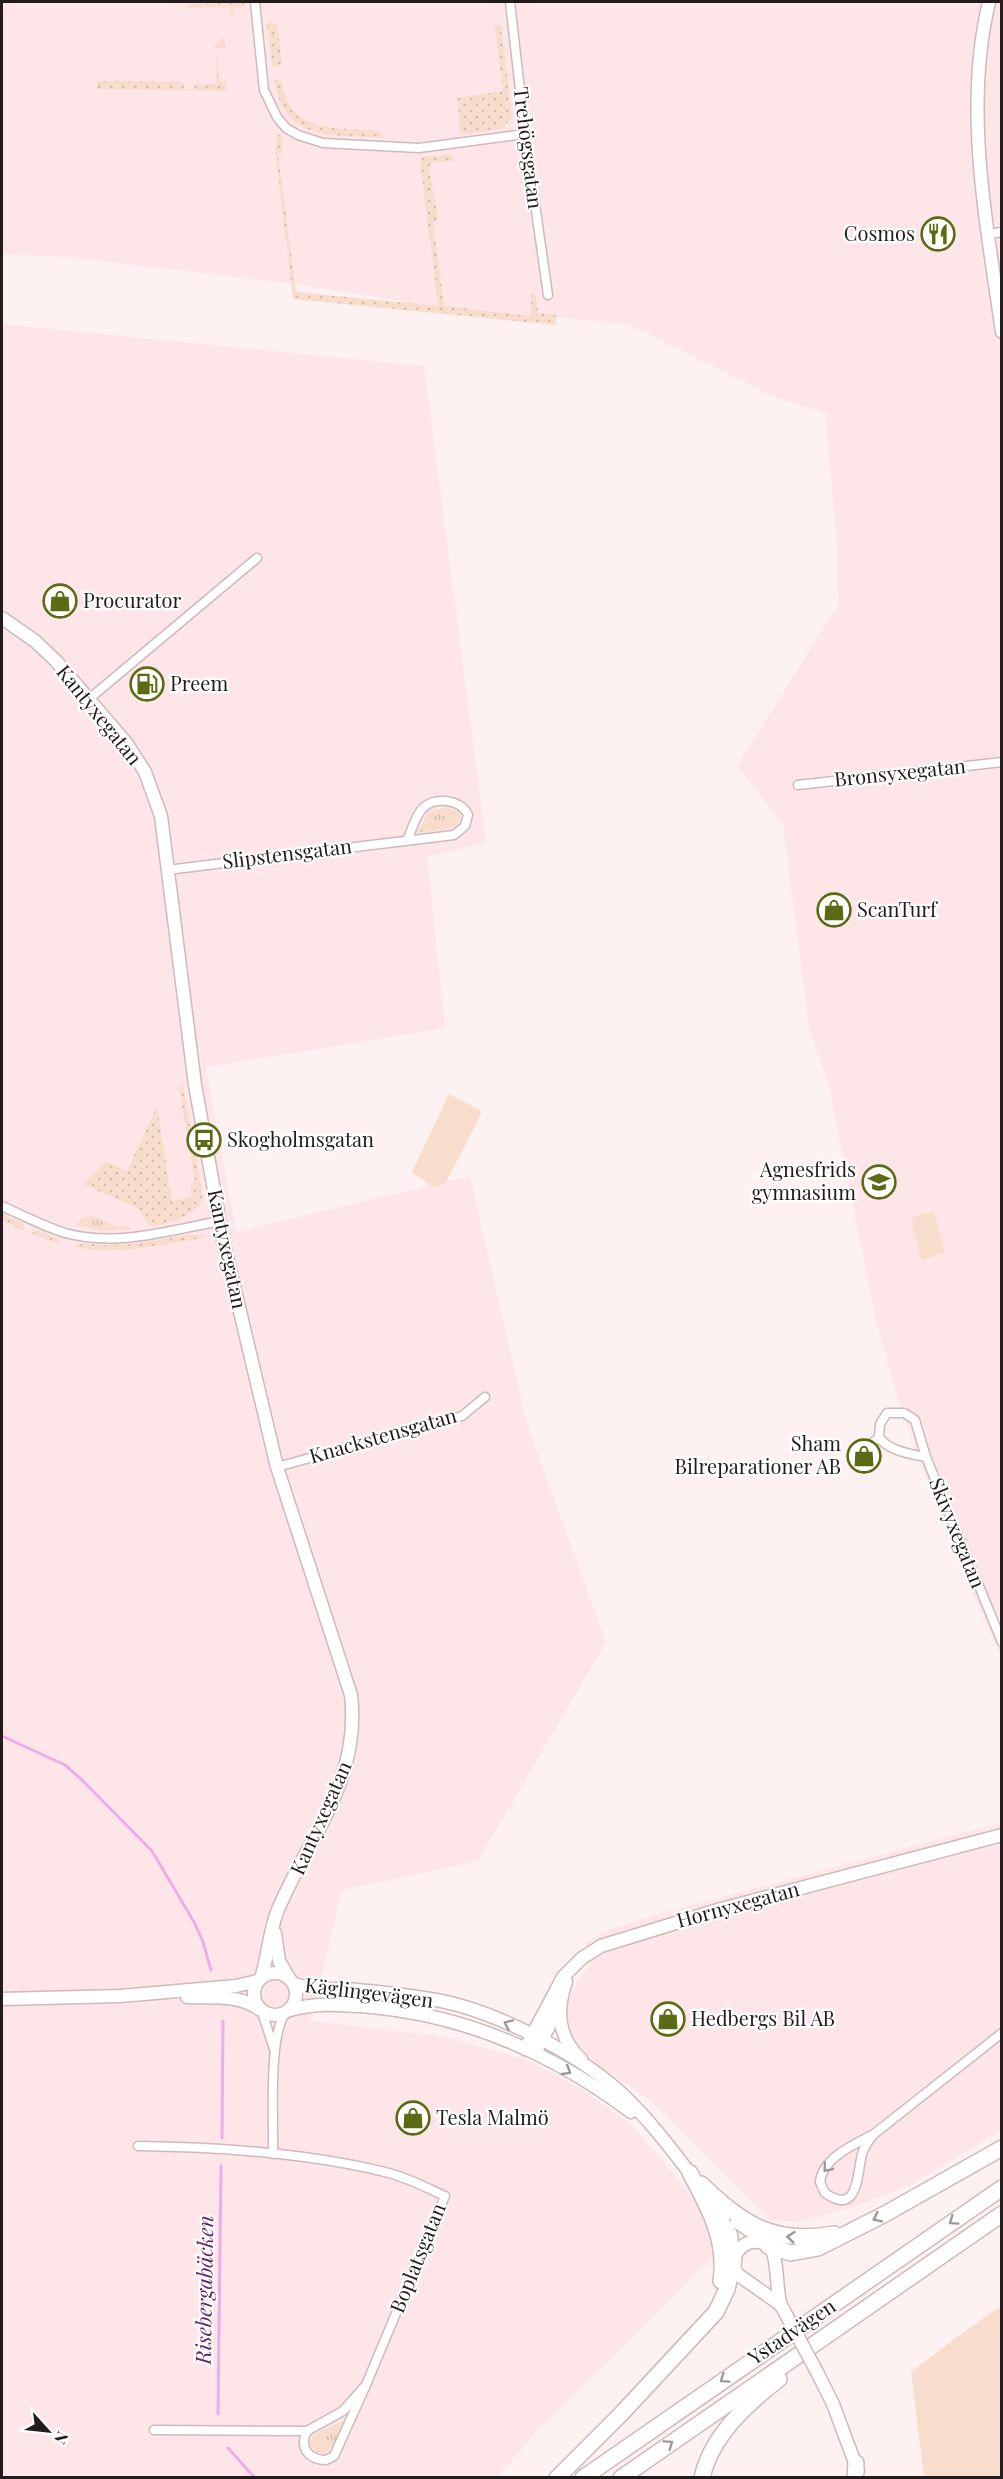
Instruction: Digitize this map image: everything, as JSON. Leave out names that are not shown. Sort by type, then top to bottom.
[{"type":"highway","points":[[767,2245],[788,2253],[800,2253],[818,2248],[885,2214],[1002,2148]]},
{"type":"highway","points":[[690,2173],[732,2211],[765,2231],[783,2236],[806,2238],[848,2232]]},
{"type":"highway","points":[[688,2341],[714,2304],[720,2288],[723,2260],[716,2224],[690,2173]]},
{"type":"highway","name":"Ystadvägen","points":[[583,2478],[1002,2188]]},
{"type":"highway","name":"Ystadvägen","points":[[621,2478],[1002,2214]]},
{"type":"highway","points":[[557,2478],[716,2312],[729,2282],[734,2259]]},
{"type":"highway","points":[[702,2478],[711,2454],[738,2415],[763,2392],[855,2323],[874,2302]]},
{"type":"street","points":[[255,2],[264,90],[277,117],[286,128],[298,135],[323,142],[419,148],[525,134]]},
{"type":"street","name":"Trehögsgatan","points":[[510,2],[525,134],[548,295]]},
{"type":"street","points":[[989,2],[981,40],[977,100],[978,145],[1002,332]]},
{"type":"street","points":[[989,234],[1002,232]]},
{"type":"street","points":[[89,699],[257,558]]},
{"type":"street","name":"Kantyxegatan","points":[[2,618],[35,641],[60,666],[127,744],[145,772],[160,816],[195,1085],[220,1221],[277,1467],[346,1675],[353,1713],[353,1733],[342,1780],[278,1911],[259,1980]]},
{"type":"street","name":"Bronsyxegatan","points":[[798,785],[1002,762]]},
{"type":"street","name":"Slipstensgatan","points":[[167,870],[407,840],[454,834],[465,826],[468,815],[462,807],[451,802],[429,804],[420,813],[407,840]]},
{"type":"street","points":[[2,1206],[51,1228],[82,1236],[107,1239],[137,1237],[220,1221]]},
{"type":"street","name":"Knackstensgatan","points":[[277,1467],[462,1416],[485,1397]]},
{"type":"street","name":"Skivyxegatan","points":[[864,1451],[879,1437],[880,1425],[888,1413],[904,1413],[915,1420],[926,1457],[1002,1642]]},
{"type":"street","name":"Skivyxegatan","points":[[879,1437],[892,1448],[926,1457]]},
{"type":"street","name":"Hornyxegatan","points":[[537,2038],[554,1991],[572,1966],[590,1951],[617,1939],[1002,1835]]},
{"type":"street","name":"Kantyxegatan","points":[[278,1911],[275,1933],[276,1949],[279,1961],[292,1982]]},
{"type":"street","points":[[572,1966],[562,1991],[561,2029],[576,2055],[594,2073]]},
{"type":"street","points":[[120,1996],[236,1986],[259,1980],[273,1973],[279,1973],[292,1982],[296,2000],[281,2020],[275,2052],[273,2154]]},
{"type":"street","points":[[259,1980],[254,1997],[275,2052]]},
{"type":"street","name":"Käglingevägen","points":[[292,1982],[308,1989],[356,1990],[434,1999],[488,2016],[537,2038],[594,2073],[620,2092],[656,2131],[713,2202],[731,2234],[735,2270],[740,2278],[781,2306]]},
{"type":"street","points":[[2,2000],[120,1996],[236,1998],[251,2003],[261,2011],[273,2016],[288,2012]]},
{"type":"street","name":"Käglingevägen","points":[[288,2012],[324,2003],[401,2010],[453,2022],[530,2051],[615,2100],[656,2131]]},
{"type":"street","name":"Hornyxegatan","points":[[530,2051],[560,2004]]},
{"type":"street","points":[[874,2134],[863,2150],[857,2185],[852,2194],[839,2199],[825,2193],[820,2182],[826,2166],[851,2146],[874,2134],[1002,2033]]},
{"type":"street","name":"Boplatsgatan","points":[[138,2146],[273,2154],[386,2172],[445,2196],[366,2385],[338,2450],[331,2458],[321,2460],[306,2452],[303,2441],[307,2431],[343,2411],[366,2385]]},
{"type":"street","name":"Käglingevägen","points":[[713,2202],[767,2245],[775,2257],[776,2286],[781,2306],[833,2404],[857,2473]]},
{"type":"street","points":[[734,2259],[739,2249],[746,2244],[758,2241],[767,2245]]},
{"type":"street","points":[[154,2430],[307,2431]]},
{"type":"shaded area","points":[[2,2],[1001,2],[1001,1657],[955,1555],[899,1402],[877,1324],[828,1082],[810,1032],[783,824],[737,766],[838,605],[837,540],[825,413],[774,397],[628,324],[438,307],[295,284],[68,257],[2,254]]},
{"type":"shaded area","points":[[2,324],[424,366],[486,842],[427,857],[445,1028],[206,1067],[236,1232],[470,1176],[526,1421],[606,1642],[478,1861],[342,1890],[311,2021],[446,2037],[526,2060],[575,2085],[632,2125],[699,2204],[713,2228],[718,2253],[533,2435],[498,2477],[2,2477]]},
{"type":"shaded area","points":[[1001,1823],[1001,2131],[912,2184],[857,2206],[797,2222],[770,2220],[651,2101],[595,2063],[572,2036],[566,2021],[565,2010],[573,1988],[588,1967],[586,1942],[610,1929]]},
{"type":"green space","points":[[245,2],[244,6],[234,8],[234,14],[231,14],[230,7],[188,8],[188,4]]},
{"type":"green space","points":[[272,21],[273,24],[277,24],[282,65],[276,67],[272,65],[267,24]]},
{"type":"green space","points":[[501,25],[512,117],[503,128],[461,135],[457,98],[503,91],[495,27]]},
{"type":"green space","points":[[224,37],[225,48],[212,49]]},
{"type":"green space","points":[[217,49],[219,81],[226,82],[227,91],[97,89],[97,81],[184,82],[184,89],[194,90],[195,84],[216,84]]},
{"type":"green space","points":[[281,79],[286,97],[293,110],[304,119],[332,128],[381,131],[383,138],[329,135],[300,125],[288,115],[280,100],[274,80]]},
{"type":"green space","points":[[278,134],[283,137],[282,153],[278,153],[296,292],[438,306],[420,160],[422,157],[452,154],[454,161],[435,162],[429,166],[438,219],[433,222],[444,306],[532,316],[530,294],[535,293],[538,313],[556,315],[556,325],[293,299],[275,148]]},
{"type":"green space","points":[[447,807],[459,812],[461,818],[458,823],[442,830],[418,832],[428,812]]},
{"type":"green space","points":[[183,1086],[203,1198],[195,1210],[188,1214],[164,1224],[149,1226],[139,1209],[83,1184],[106,1162],[127,1171],[157,1106],[172,1201],[192,1197],[190,1183],[195,1182],[179,1087]]},
{"type":"green space","points":[[449,1094],[480,1110],[481,1114],[445,1184],[433,1187],[412,1172]]},
{"type":"green space","points":[[932,1212],[945,1252],[923,1260],[911,1219]]},
{"type":"green space","points":[[2,1214],[24,1224],[24,1231],[2,1220]]},
{"type":"green space","points":[[92,1215],[118,1227],[130,1226],[131,1229],[107,1231],[77,1226],[81,1218]]},
{"type":"green space","points":[[36,1230],[59,1239],[59,1244],[32,1234]]},
{"type":"green space","points":[[186,1235],[202,1235],[204,1238],[129,1250],[92,1250],[74,1247],[84,1243],[133,1244]]},
{"type":"green space","points":[[1001,2306],[1001,2477],[924,2477],[911,2372]]},
{"type":"green space","points":[[343,2421],[344,2424],[330,2449],[325,2453],[316,2452],[310,2444],[313,2435]]},
{"type":"waterway","name":"Risebergabäcken","points":[[2,1736],[65,1765],[152,1851],[194,1922],[203,1942],[211,1970]]},
{"type":"waterway","name":"Risebergabäcken","points":[[222,2138],[223,2021]]},
{"type":"waterway","name":"Risebergabäcken","points":[[218,2414],[221,2166]]},
{"type":"waterway","name":"Risebergabäcken","points":[[228,2448],[255,2478]]},
{"type":"place","name":"Cosmos","points":[[938,234]]},
{"type":"place","name":"Procurator","points":[[60,601]]},
{"type":"place","name":"Preem","points":[[147,684]]},
{"type":"place","name":"ScanTurf","points":[[834,910]]},
{"type":"place","name":"Skogholmsgatan","points":[[204,1140]]},
{"type":"place","name":"Agnesfrids gymnasium","points":[[879,1182]]},
{"type":"place","name":"Sham Bilreparationer AB","points":[[864,1456]]},
{"type":"place","name":"Hedbergs Bil AB","points":[[668,2019]]},
{"type":"place","name":"Tesla Malmö","points":[[413,2118]]}]
